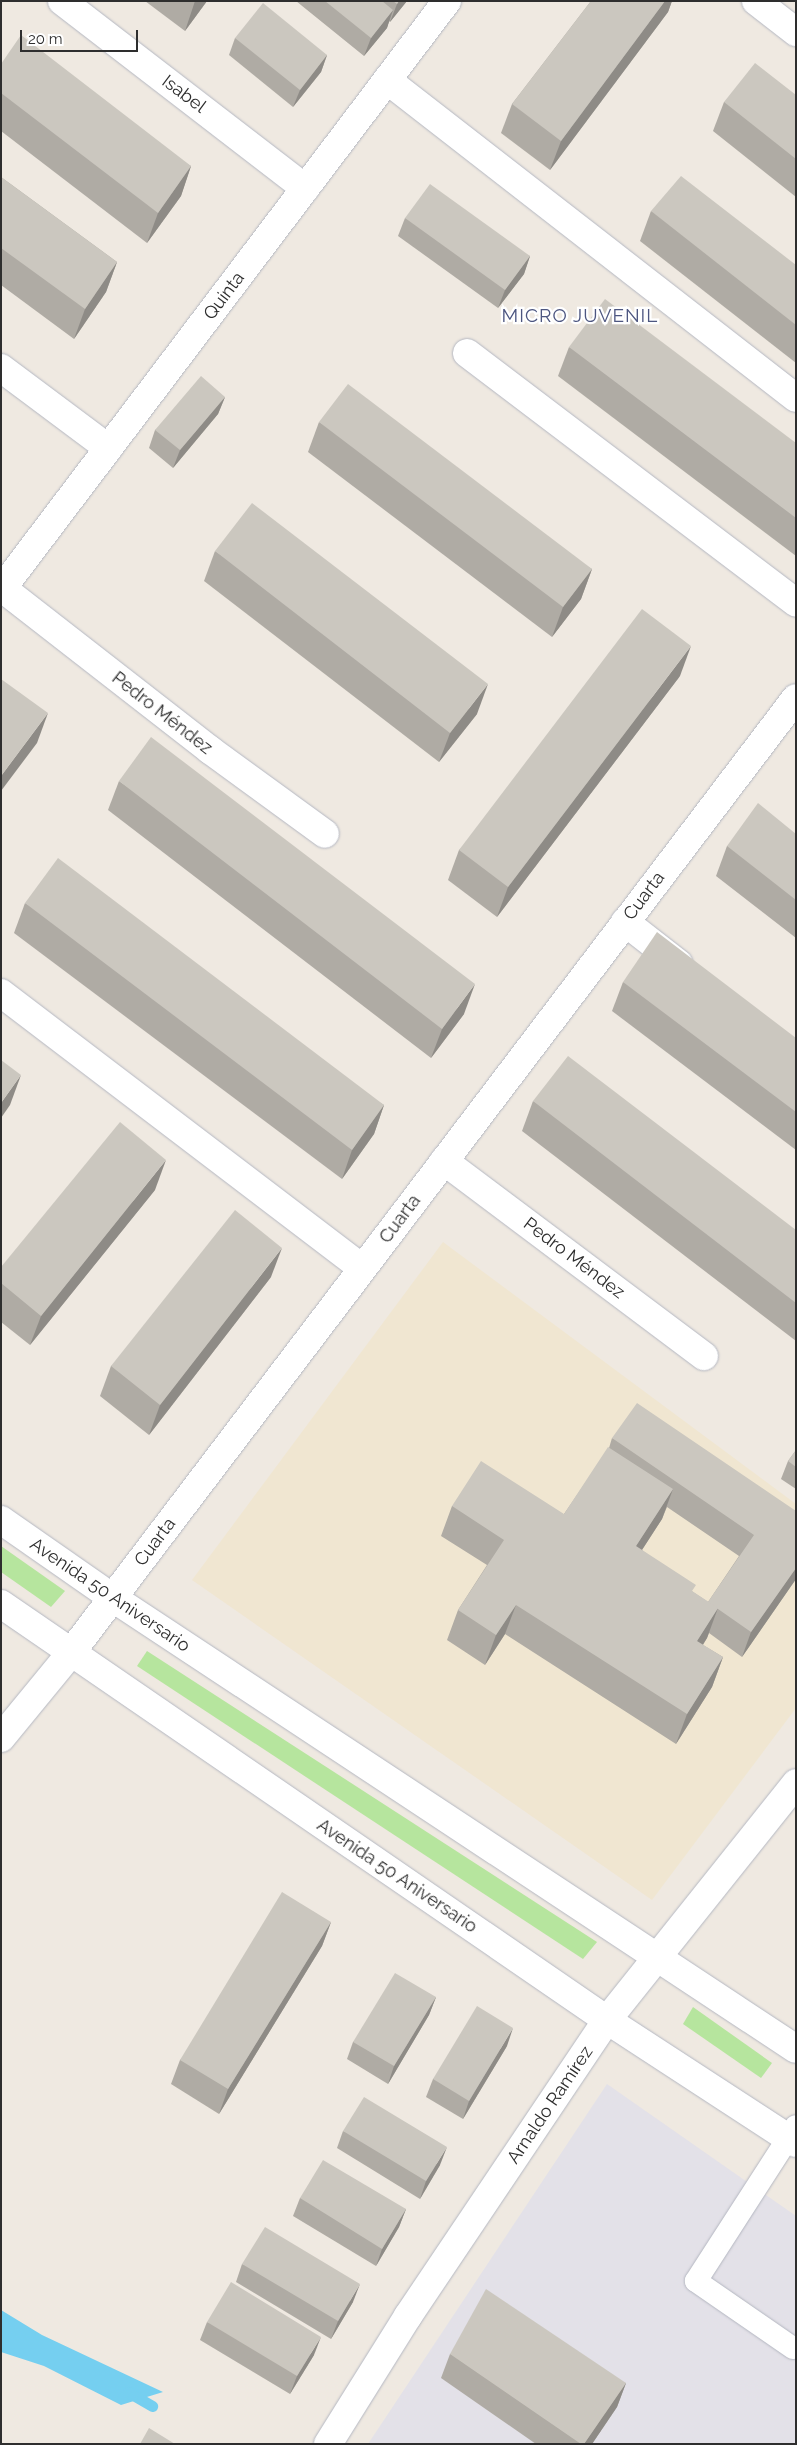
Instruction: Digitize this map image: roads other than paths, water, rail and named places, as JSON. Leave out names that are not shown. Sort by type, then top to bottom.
[{"type":"street","name":"Isabel","points":[[62,1],[306,188]]},
{"type":"street","name":"Quinta","points":[[2,589],[447,1]]},
{"type":"street","points":[[756,1],[796,32]]},
{"type":"street","points":[[387,80],[796,398]]},
{"type":"street","points":[[467,353],[796,603]]},
{"type":"street","points":[[1,368],[108,448]]},
{"type":"street","name":"Pedro Méndez","points":[[2,589],[210,750],[325,834]]},
{"type":"street","name":"Cuarta","points":[[1,1738],[113,1598],[796,698]]},
{"type":"street","points":[[625,922],[700,979]]},
{"type":"street","points":[[1,993],[362,1268]]},
{"type":"street","name":"Pedro Méndez","points":[[444,1161],[704,1356]]},
{"type":"street","name":"Avenida 50 Aniversario","points":[[1,1520],[113,1598],[796,2049]]},
{"type":"street","name":"Avenida 50 Aniversario","points":[[1,1604],[70,1654],[607,2020],[793,2135]]},
{"type":"street","name":"Arnaldo Ramírez","points":[[328,2444],[408,2316],[607,2020],[796,1784]]},
{"type":"lane","points":[[793,2135],[696,2281],[794,2348]]},
{"type":"water","points":[[1,2310],[42,2335],[163,2392],[121,2405],[44,2366],[1,2352]]},
{"type":"waterway","points":[[128,2392],[152,2406]]},
{"type":"district","name":"MICRO JUVENIL","points":[[580,316]]}]
